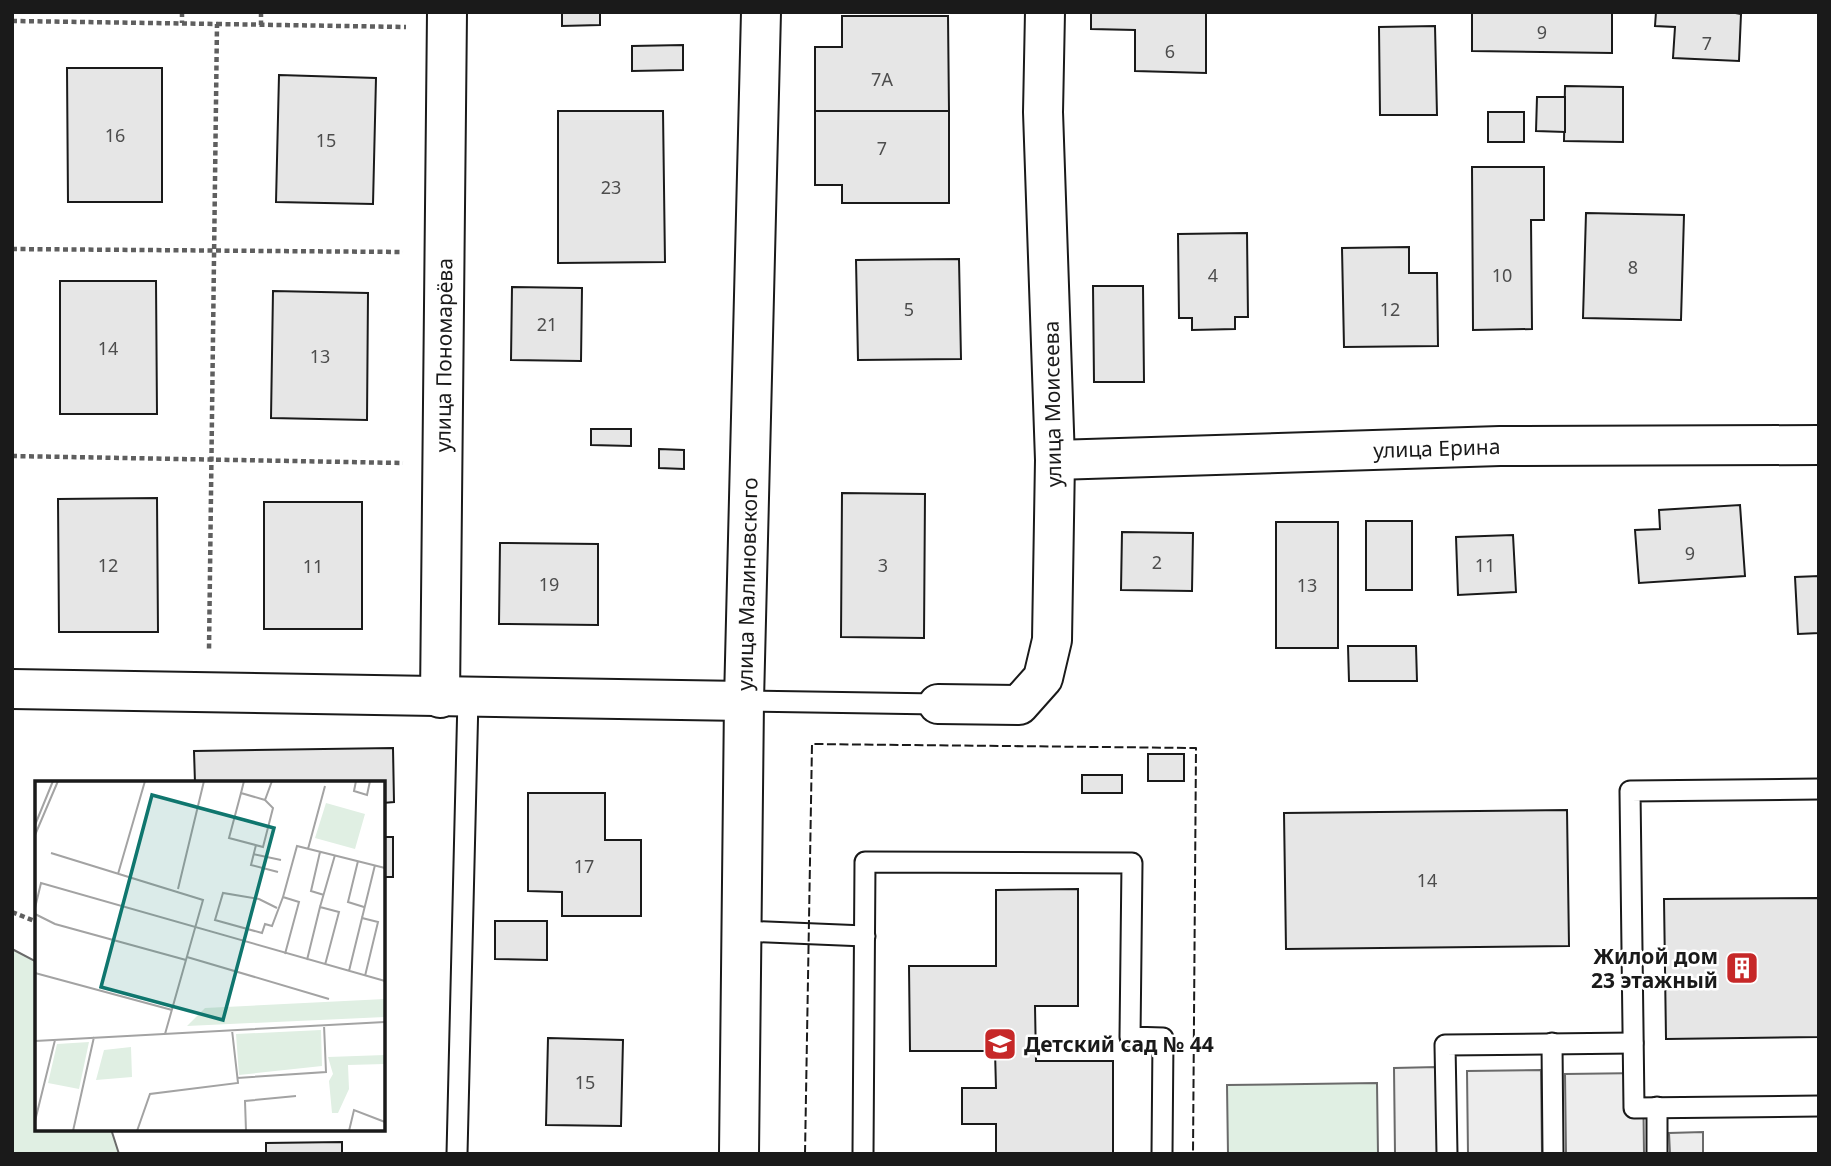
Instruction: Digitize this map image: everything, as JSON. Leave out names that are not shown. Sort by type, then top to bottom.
[{"type":"street","name":"улица Малиновского","points":[[740,1154],[744,701],[761,12]]},
{"type":"street","name":"улица Моисеева","points":[[938,704],[1019,705],[1043,678],[1052,640],[1055,460],[1043,112],[1045,12]]},
{"type":"street","name":"улица Пономарёва","points":[[447,20],[443,463],[454,698]]},
{"type":"street","name":"улица Ерина","points":[[1055,460],[1500,446],[1819,445]]},
{"type":"street","points":[[12,689],[744,701]]},
{"type":"lane","points":[[454,698],[457,1154]]},
{"type":"lane","points":[[744,701],[938,704]]},
{"type":"lane","points":[[1819,789],[1630,791],[1634,1108],[1819,1106]]},
{"type":"lane","points":[[863,1154],[865,862],[1132,863],[1130,1037],[1163,1038],[1162,1154]]},
{"type":"lane","points":[[741,931],[865,936]]},
{"type":"lane","points":[[1447,1154],[1445,1045],[1633,1042]]},
{"type":"lane","points":[[1552,1043],[1553,1154]]},
{"type":"lane","points":[[1657,1107],[1657,1154]]},
{"type":"path","points":[[182,12],[182,23]]},
{"type":"path","points":[[261,12],[261,25]]},
{"type":"path","points":[[12,21],[261,25],[447,20]]},
{"type":"path","points":[[209,693],[218,24]]},
{"type":"path","points":[[12,249],[445,252]]},
{"type":"path","points":[[12,457],[443,463]]},
{"type":"path","points":[[12,912],[35,921]]},
{"type":"green space","points":[[12,949],[35,961],[35,1131],[112,1131],[119,1154],[12,1154]]},
{"type":"green space","points":[[1377,1083],[1378,1154],[1228,1154],[1227,1085]]},
{"type":"shaded area","points":[[1437,1067],[1438,1154],[1395,1154],[1394,1068]]},
{"type":"shaded area","points":[[1541,1070],[1542,1154],[1468,1154],[1467,1071]]},
{"type":"shaded area","points":[[1643,1073],[1644,1154],[1566,1154],[1565,1074]]},
{"type":"shaded area","points":[[1703,1132],[1703,1154],[1670,1154],[1669,1133]]},
{"type":"building","points":[[562,12],[600,12],[600,25],[562,26]]},
{"type":"building","points":[[1091,12],[1206,12],[1206,73],[1135,71],[1135,30],[1091,29]]},
{"type":"building","points":[[1472,12],[1612,12],[1612,53],[1472,51]]},
{"type":"building","points":[[1656,12],[1741,14],[1739,61],[1673,58],[1675,27],[1655,26]]},
{"type":"building","points":[[842,16],[948,16],[949,111],[815,111],[815,47],[842,47]]},
{"type":"building","points":[[1435,26],[1437,115],[1380,115],[1379,27]]},
{"type":"building","points":[[683,45],[683,70],[632,71],[632,46]]},
{"type":"building","points":[[67,68],[162,68],[162,202],[68,202]]},
{"type":"building","points":[[279,75],[376,78],[373,204],[276,202]]},
{"type":"building","points":[[1565,86],[1623,87],[1623,142],[1564,141]]},
{"type":"building","points":[[1537,97],[1565,97],[1565,132],[1536,131]]},
{"type":"building","points":[[558,111],[663,111],[665,262],[558,263]]},
{"type":"building","points":[[815,111],[949,111],[949,203],[842,203],[842,185],[815,185]]},
{"type":"building","points":[[1488,112],[1524,112],[1524,142],[1488,142]]},
{"type":"building","points":[[1472,167],[1544,167],[1544,220],[1531,220],[1532,329],[1473,330]]},
{"type":"building","points":[[1586,213],[1684,215],[1681,320],[1583,318]]},
{"type":"building","points":[[1247,233],[1248,317],[1235,317],[1235,329],[1192,330],[1192,318],[1179,318],[1178,234]]},
{"type":"building","points":[[1409,247],[1409,273],[1437,273],[1438,346],[1344,347],[1342,248]]},
{"type":"building","points":[[959,259],[961,359],[858,360],[856,260]]},
{"type":"building","points":[[60,281],[156,281],[157,414],[60,414]]},
{"type":"building","points":[[1093,286],[1143,286],[1144,382],[1094,382]]},
{"type":"building","points":[[512,287],[582,288],[581,361],[511,360]]},
{"type":"building","points":[[273,291],[368,293],[367,420],[271,418]]},
{"type":"building","points":[[591,429],[631,429],[631,446],[591,445]]},
{"type":"building","points":[[659,449],[684,450],[684,469],[659,468]]},
{"type":"building","points":[[842,493],[925,494],[924,638],[841,637]]},
{"type":"building","points":[[157,498],[158,632],[59,632],[58,499]]},
{"type":"building","points":[[264,502],[362,502],[362,629],[264,629]]},
{"type":"building","points":[[1740,505],[1745,576],[1639,583],[1635,530],[1660,529],[1659,510]]},
{"type":"building","points":[[1366,521],[1412,521],[1412,590],[1366,590]]},
{"type":"building","points":[[1276,522],[1338,522],[1338,648],[1276,648]]},
{"type":"building","points":[[1122,532],[1193,533],[1192,591],[1121,590]]},
{"type":"building","points":[[1513,535],[1516,592],[1458,595],[1456,537]]},
{"type":"building","points":[[500,543],[598,544],[598,625],[499,624]]},
{"type":"building","points":[[1819,576],[1819,633],[1798,634],[1795,577]]},
{"type":"building","points":[[1348,646],[1416,646],[1417,681],[1349,681]]},
{"type":"building","points":[[393,748],[394,802],[385,803],[385,781],[195,781],[194,751]]},
{"type":"building","points":[[1148,754],[1184,754],[1184,781],[1148,781]]},
{"type":"building","points":[[1082,775],[1122,775],[1122,793],[1082,793]]},
{"type":"building","points":[[528,793],[605,793],[605,840],[641,840],[641,916],[562,916],[562,892],[528,891]]},
{"type":"building","points":[[1567,810],[1569,946],[1286,949],[1284,813]]},
{"type":"building","points":[[385,837],[393,837],[393,877],[385,877]]},
{"type":"building","points":[[1078,889],[1078,1006],[1035,1006],[1036,1061],[1113,1061],[1113,1154],[996,1154],[996,1124],[962,1124],[962,1088],[996,1088],[995,1051],[910,1051],[909,966],[996,966],[996,890]]},
{"type":"building","name":"Жилой дом 23 этажный","points":[[1819,898],[1819,1037],[1666,1039],[1664,899]]},
{"type":"building","points":[[495,921],[547,921],[547,960],[495,959]]},
{"type":"building","points":[[548,1038],[623,1040],[621,1126],[546,1125]]},
{"type":"building","points":[[342,1142],[342,1154],[266,1154],[266,1143]]},
{"type":"fence","points":[[805,1154],[812,744],[1196,748],[1193,1154]]},
{"type":"place","name":"Жилой дом 23 этажный","points":[[1742,968]]},
{"type":"place","name":"Детский сад № 44","points":[[1000,1044]]}]
